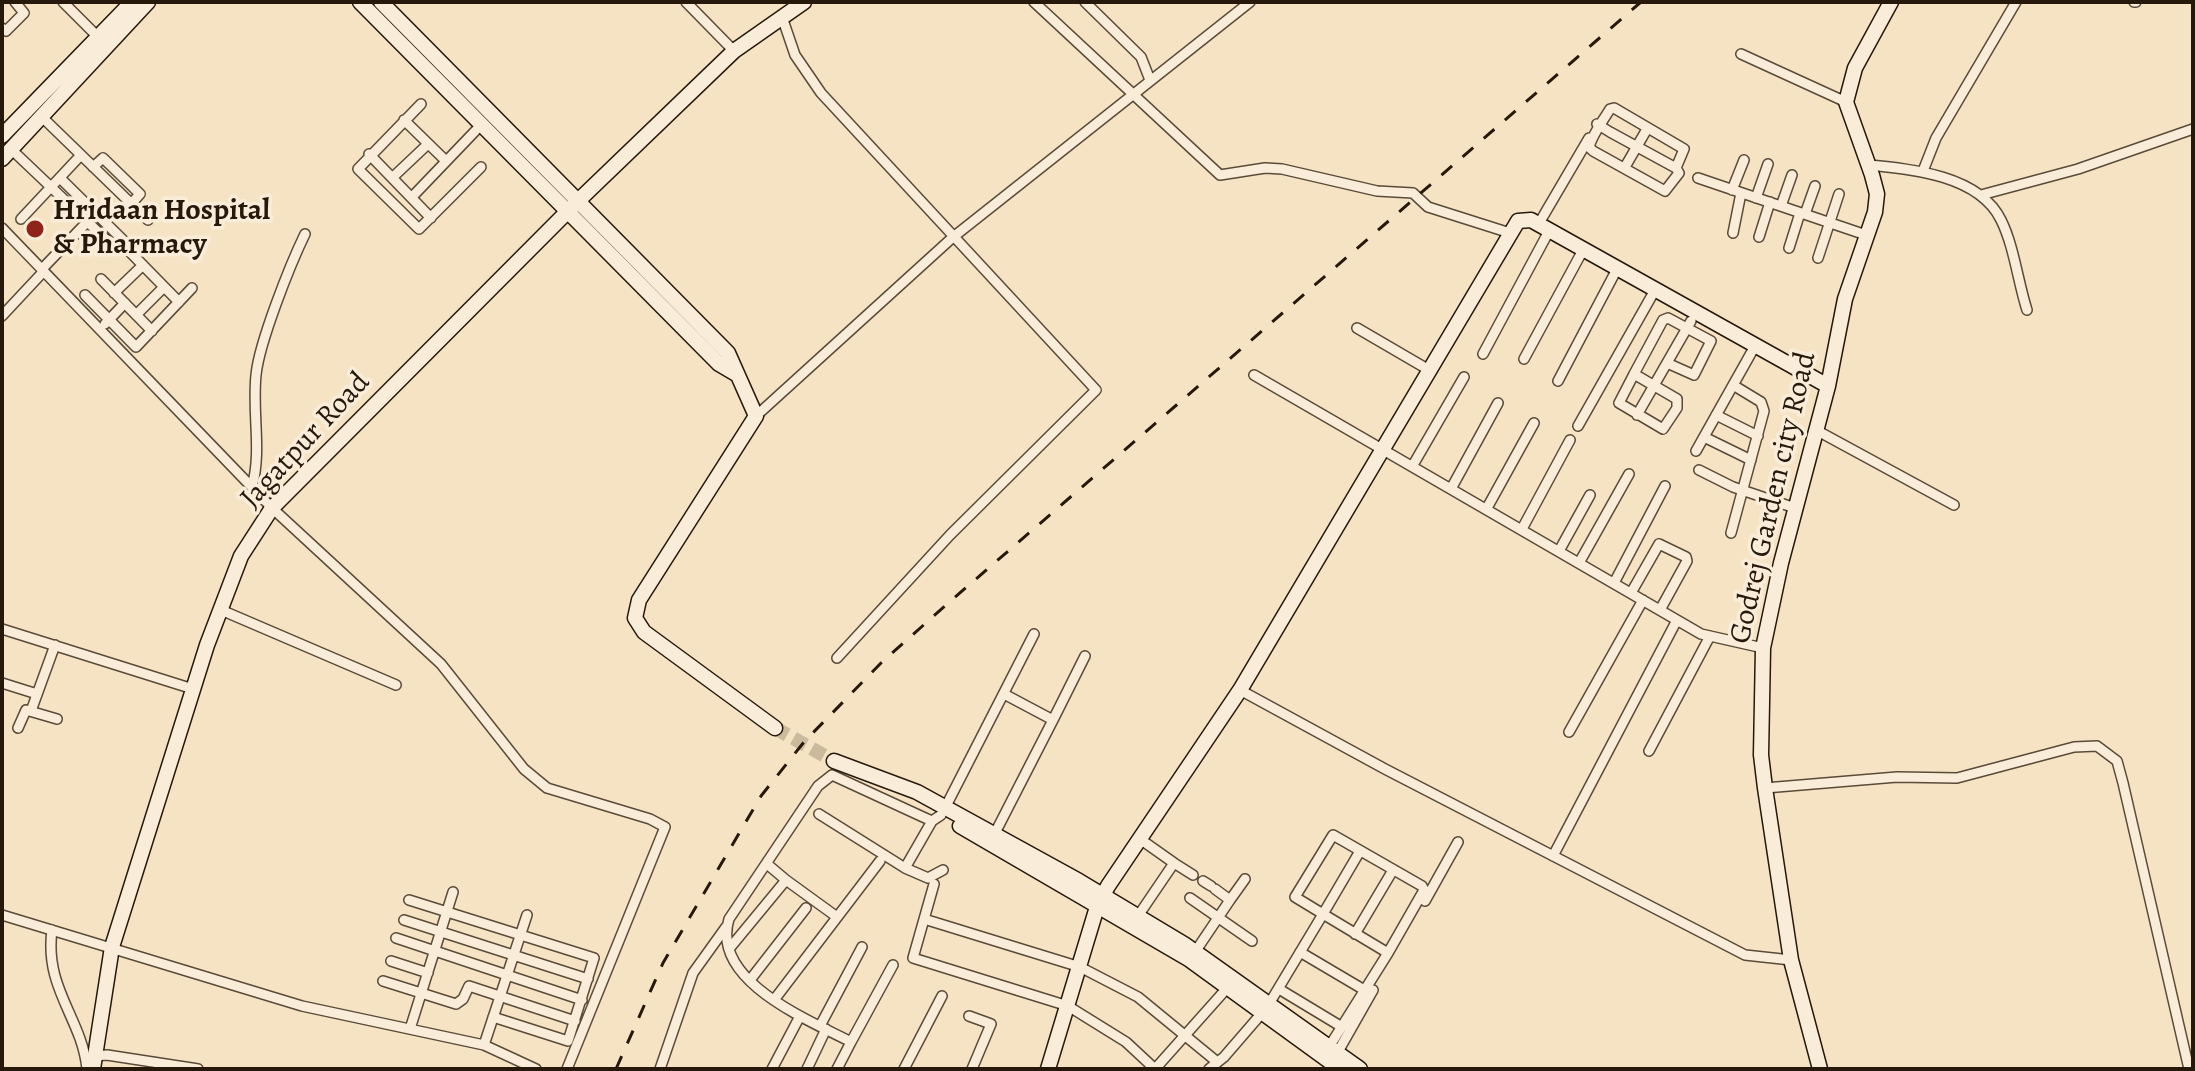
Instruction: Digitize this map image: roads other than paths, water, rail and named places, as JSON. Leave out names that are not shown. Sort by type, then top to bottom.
[{"type":"street","points":[[2,28],[6,31],[24,13],[15,2]]},
{"type":"street","points":[[63,2],[103,42]]},
{"type":"street","points":[[116,249],[51,186],[6,154],[42,117],[132,2]]},
{"type":"street","points":[[2,136],[148,2]]},
{"type":"street","points":[[360,2],[666,312],[719,364],[736,374]]},
{"type":"street","points":[[381,2],[728,353],[756,416]]},
{"type":"street","points":[[686,2],[734,51]]},
{"type":"street","name":"Jagatpur Road","points":[[90,1063],[112,947],[193,689],[241,556],[272,508],[579,200],[734,51],[804,2]]},
{"type":"street","points":[[1034,2],[1220,175],[1265,168],[1282,169],[1377,191],[1413,193],[1428,207],[1510,233]]},
{"type":"street","points":[[1085,2],[1141,57],[1150,80]]},
{"type":"street","points":[[775,728],[644,632],[635,618],[639,600],[756,416],[952,238],[1250,2]]},
{"type":"street","points":[[1741,54],[1846,102],[1855,68],[1891,2]]},
{"type":"street","points":[[1923,171],[1936,138],[2016,2]]},
{"type":"street","points":[[782,17],[795,55],[821,93],[1096,390],[950,535],[837,658]]},
{"type":"street","name":"Godrej Garden city Road","points":[[1820,1069],[1791,960],[1765,788],[1761,755],[1763,648],[1795,508],[1828,386],[1845,299],[1877,194],[1846,102]]},
{"type":"street","points":[[421,104],[358,166],[368,179],[417,228],[431,218],[481,167]]},
{"type":"street","points":[[1483,354],[1608,105]]},
{"type":"street","points":[[1598,125],[1676,168],[1679,173],[1665,191],[1589,147],[1598,125],[1614,108],[1684,149],[1676,168]]},
{"type":"street","points":[[42,117],[148,220]]},
{"type":"street","points":[[404,120],[446,161]]},
{"type":"street","points":[[412,197],[480,126]]},
{"type":"street","points":[[1625,167],[1647,129]]},
{"type":"street","points":[[1981,195],[2078,169],[2193,129]]},
{"type":"street","points":[[392,178],[428,144]]},
{"type":"street","points":[[369,154],[431,218]]},
{"type":"street","points":[[21,219],[81,155]]},
{"type":"street","points":[[1733,233],[1744,160]]},
{"type":"street","points":[[1756,198],[1768,164]]},
{"type":"street","points":[[1868,165],[1923,171],[1981,195],[2001,219],[2027,310]]},
{"type":"street","points":[[1781,206],[1792,175]]},
{"type":"street","points":[[60,178],[179,302]]},
{"type":"street","points":[[1698,178],[1866,235]]},
{"type":"street","points":[[1789,248],[1815,186]]},
{"type":"street","points":[[1818,258],[1839,194]]},
{"type":"street","points":[[1759,237],[1770,202]]},
{"type":"street","points":[[2,316],[96,214]]},
{"type":"street","points":[[1048,1069],[1100,901],[1240,690],[1510,233],[1522,218],[1655,290],[1692,320],[1711,341],[1696,372],[1689,375],[1667,363]]},
{"type":"street","points":[[2,229],[272,508],[441,664],[513,757],[547,788],[650,819],[665,827],[567,1069]]},
{"type":"street","points":[[252,487],[259,460],[255,417],[256,372],[291,263],[305,234]]},
{"type":"street","points":[[1524,359],[1583,250]]},
{"type":"street","points":[[114,293],[143,265]]},
{"type":"street","points":[[1558,381],[1617,269]]},
{"type":"street","points":[[101,279],[152,331]]},
{"type":"street","points":[[136,315],[164,287]]},
{"type":"street","points":[[85,295],[136,347],[192,288]]},
{"type":"street","points":[[1578,426],[1655,290]]},
{"type":"street","points":[[666,312],[677,301]]},
{"type":"street","points":[[100,329],[125,303]]},
{"type":"street","points":[[1634,374],[1677,399],[1672,418],[1660,430],[1619,403],[1634,374],[1663,320],[1672,318],[1692,320],[1755,346],[1828,386]]},
{"type":"street","points":[[1637,415],[1692,320]]},
{"type":"street","points":[[1357,328],[1429,370]]},
{"type":"street","points":[[1696,451],[1755,346]]},
{"type":"street","points":[[1254,375],[1385,448],[1677,620],[1710,636],[1763,648]]},
{"type":"street","points":[[1413,465],[1464,377]]},
{"type":"street","points":[[1731,533],[1764,406],[1733,385]]},
{"type":"street","points":[[1452,487],[1498,403]]},
{"type":"street","points":[[1716,415],[1758,436]]},
{"type":"street","points":[[1487,508],[1534,423]]},
{"type":"street","points":[[1816,430],[1954,505]]},
{"type":"street","points":[[1704,437],[1751,460]]},
{"type":"street","points":[[1522,529],[1570,440]]},
{"type":"street","points":[[1699,470],[1743,491],[1795,508]]},
{"type":"street","points":[[1579,563],[1629,474]]},
{"type":"street","points":[[1614,583],[1665,486]]},
{"type":"street","points":[[1559,551],[1590,495]]},
{"type":"street","points":[[1631,593],[1659,544],[1686,557],[1687,561],[1660,610]]},
{"type":"street","points":[[1569,732],[1643,600]]},
{"type":"street","points":[[221,610],[396,685]]},
{"type":"street","points":[[1553,856],[1677,620]]},
{"type":"street","points":[[2,629],[193,689]]},
{"type":"street","points":[[905,868],[939,815],[1034,634]]},
{"type":"street","points":[[1649,751],[1710,636]]},
{"type":"street","points":[[31,711],[55,645]]},
{"type":"street","points":[[994,835],[1085,656]]},
{"type":"street","points":[[2,683],[37,694]]},
{"type":"street","points":[[1240,690],[1745,955],[1791,960]]},
{"type":"street","points":[[1004,694],[1053,720]]},
{"type":"street","points":[[18,728],[24,712],[31,711],[57,719]]},
{"type":"street","points":[[1765,788],[1897,777],[1957,778],[2074,747],[2097,746],[2108,752],[2117,761],[2123,783],[2189,1069]]},
{"type":"street","points":[[834,761],[903,790],[911,800],[1100,901],[1138,916],[1195,952],[1335,1058],[1360,1069]]},
{"type":"street","points":[[660,1069],[693,973],[818,786],[832,775],[994,835],[1228,987],[1266,1008]]},
{"type":"street","points":[[819,814],[905,868],[928,878],[943,870]]},
{"type":"street","points":[[1335,1058],[1342,1027],[1366,991],[1388,953],[1424,888],[1330,835],[1295,892],[1295,897],[1388,953]]},
{"type":"street","points":[[1140,839],[1193,875]]},
{"type":"street","points":[[1335,1058],[1458,842]]},
{"type":"street","points":[[924,919],[1080,967],[1138,997],[1186,1034],[1212,1065],[1224,1057],[1266,1008],[1360,851]]},
{"type":"street","points":[[774,1000],[880,861]]},
{"type":"street","points":[[1138,916],[1174,863]]},
{"type":"street","points":[[767,864],[837,917]]},
{"type":"street","points":[[1355,934],[1393,870]]},
{"type":"street","points":[[1195,952],[1245,879]]},
{"type":"street","points":[[729,949],[786,880]]},
{"type":"street","points":[[934,884],[913,958],[1068,1006],[1126,1042],[1155,1069],[1228,987]]},
{"type":"street","points":[[1210,885],[1230,900]]},
{"type":"street","points":[[410,1029],[453,892]]},
{"type":"street","points":[[1190,898],[1252,941]]},
{"type":"street","points":[[409,900],[594,958],[568,1041],[493,1017]]},
{"type":"street","points":[[750,980],[806,908]]},
{"type":"street","points":[[2,915],[302,1006],[484,1045],[529,1068]]},
{"type":"street","points":[[484,1045],[527,915]]},
{"type":"street","points":[[404,920],[588,979]]},
{"type":"street","points":[[726,927],[735,966],[750,980],[800,1016],[851,1042]]},
{"type":"street","points":[[52,930],[49,956],[61,998],[90,1063],[107,1055],[198,1069]]},
{"type":"street","points":[[396,938],[582,1000]]},
{"type":"street","points":[[807,1069],[862,947]]},
{"type":"street","points":[[1300,952],[1366,991]]},
{"type":"street","points":[[391,961],[428,973]]},
{"type":"street","points":[[837,1069],[893,965]]},
{"type":"street","points":[[383,981],[456,1004],[463,999],[469,986],[575,1021]]},
{"type":"street","points":[[1279,989],[1342,1027]]},
{"type":"street","points":[[904,1069],[942,996]]},
{"type":"street","points":[[772,1069],[800,1016]]},
{"type":"street","points":[[969,1016],[991,1024],[972,1069]]},
{"type":"tunnel","points":[[775,728],[834,761]]},
{"type":"railway","points":[[616,1069],[663,963],[761,796],[804,742],[881,663],[946,605],[1641,2]]},
{"type":"place","name":"Hridaan Hospital & Pharmacy","points":[[35,229]]}]
